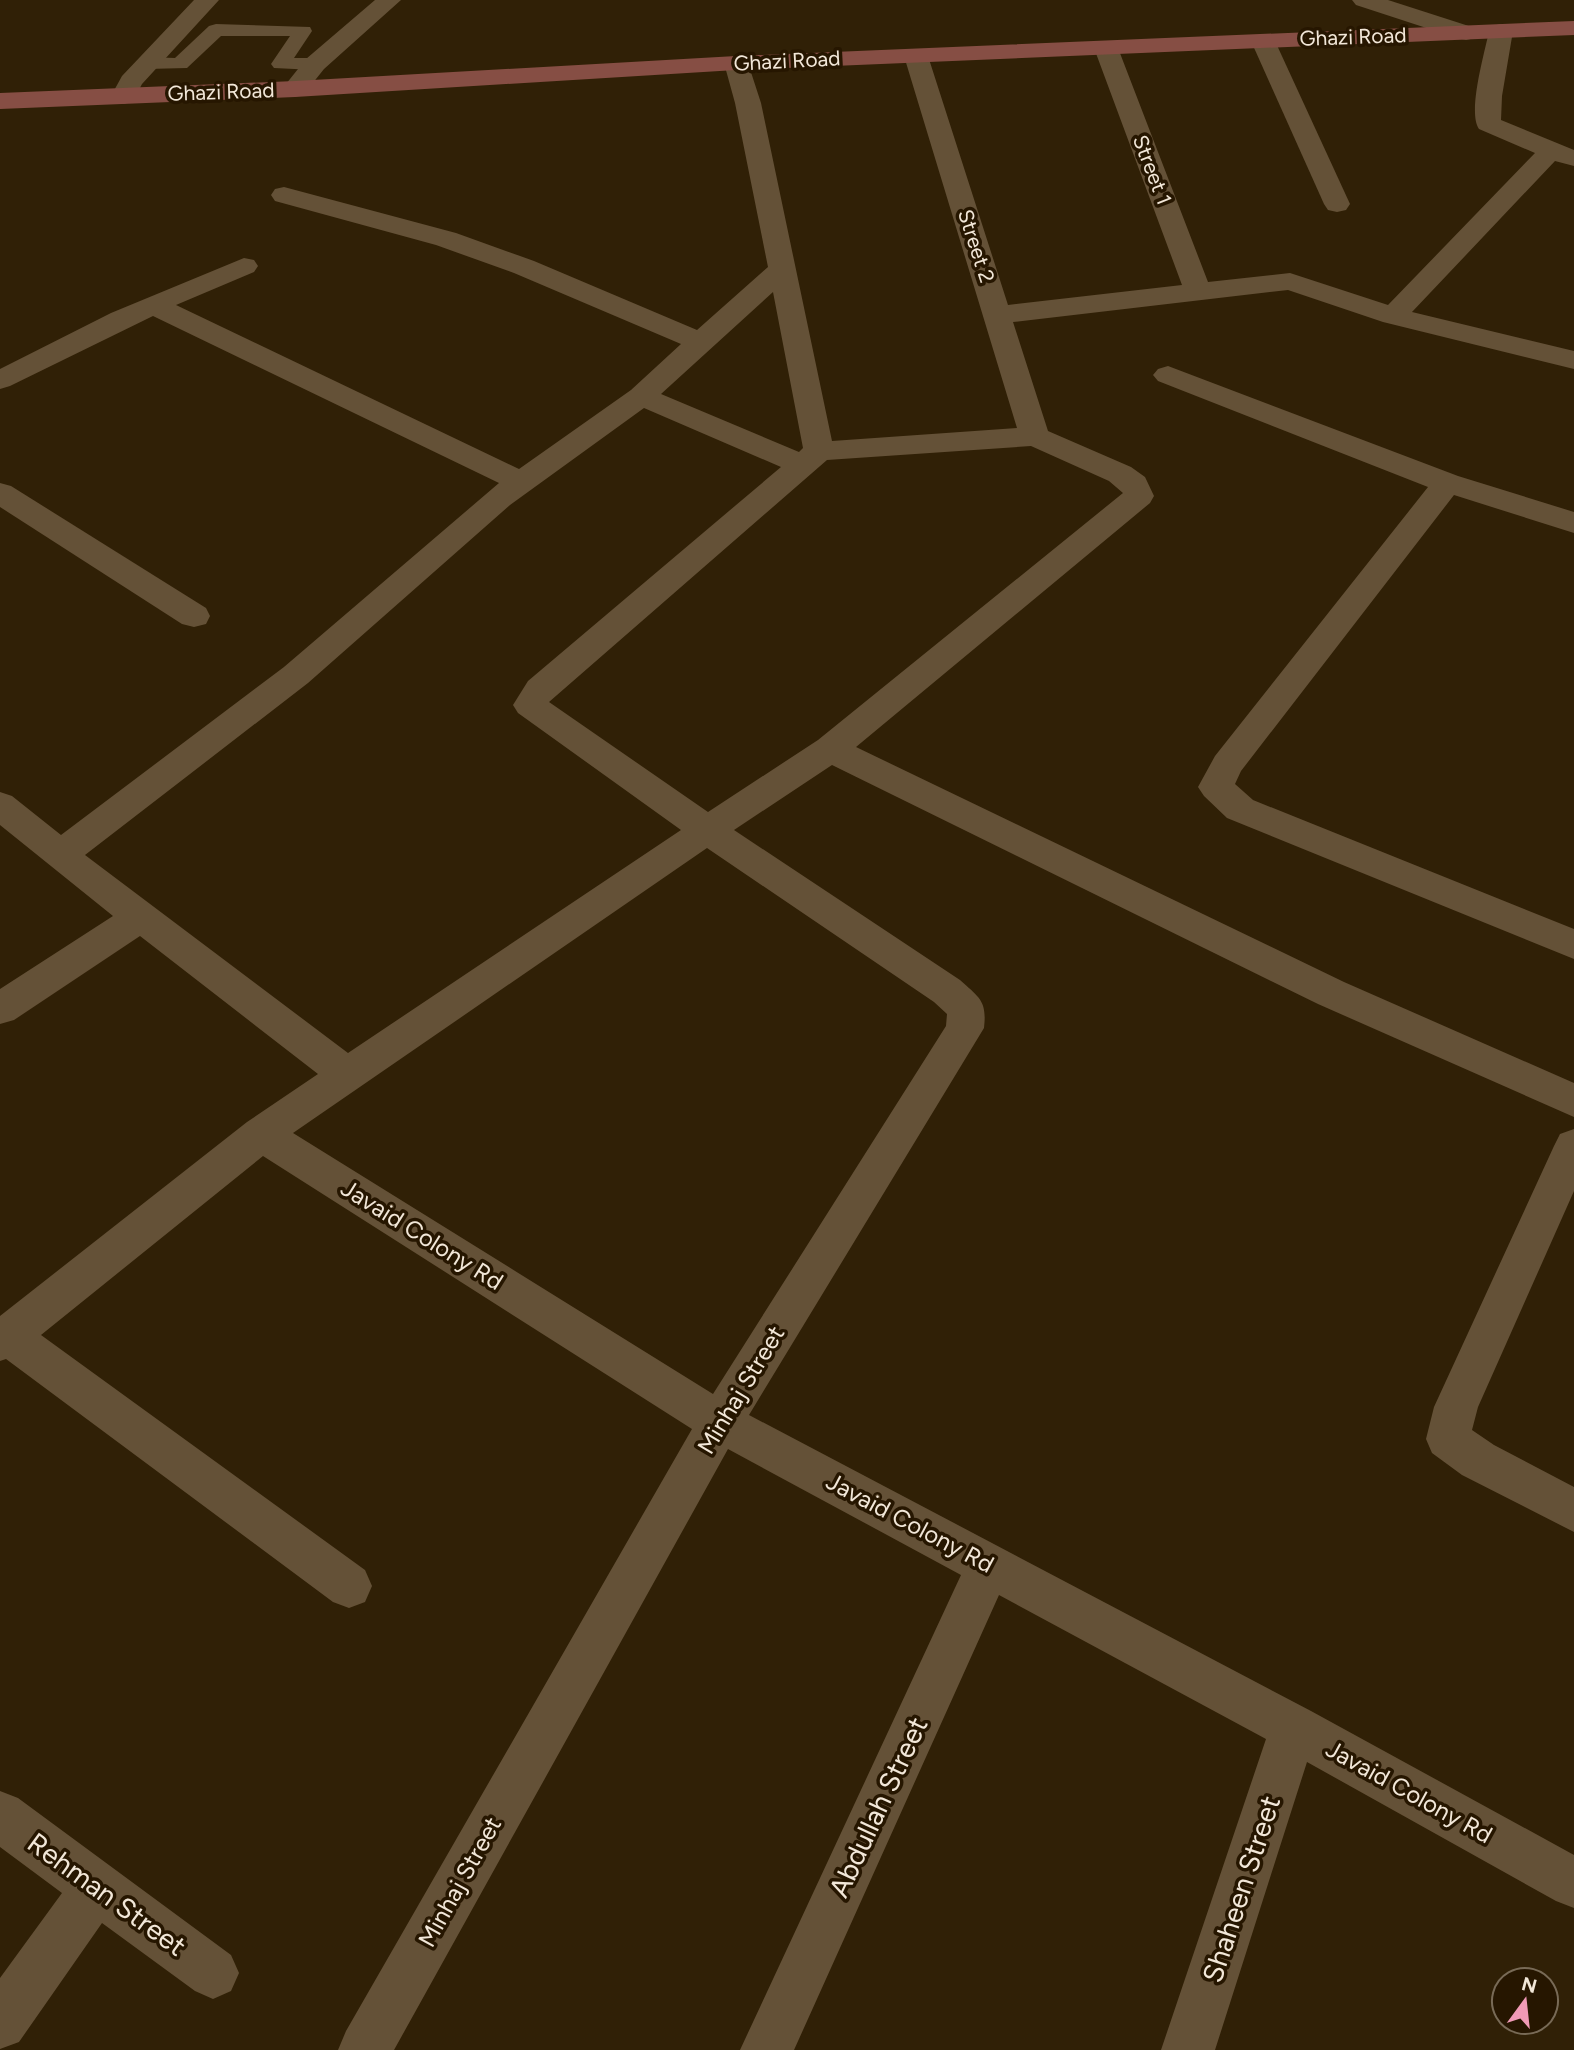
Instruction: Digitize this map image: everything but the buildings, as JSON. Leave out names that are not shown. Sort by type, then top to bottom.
[{"type":"main road","name":"Ghazi Road","points":[[0,100],[296,89],[736,63],[1574,28]]},
{"type":"street","points":[[124,96],[131,81],[207,0]]},
{"type":"street","points":[[296,89],[315,64],[389,0]]},
{"type":"street","points":[[1364,0],[1466,33]]},
{"type":"street","points":[[1393,316],[1563,155],[1488,124],[1489,96],[1501,31]]},
{"type":"street","points":[[1263,41],[1338,204]]},
{"type":"street","name":"Street 1","points":[[1106,48],[1198,292]]},
{"type":"street","name":"Street 2","points":[[916,56],[1035,436]]},
{"type":"street","points":[[736,63],[748,103],[782,269],[811,458]]},
{"type":"street","points":[[284,195],[472,248],[600,298],[701,342]]},
{"type":"street","points":[[0,380],[153,305],[244,266]]},
{"type":"street","points":[[60,855],[296,675],[499,498],[641,396],[782,269]]},
{"type":"street","points":[[998,315],[1290,281],[1393,316],[1574,360]]},
{"type":"street","points":[[153,305],[521,482]]},
{"type":"street","points":[[1168,375],[1447,483],[1574,523]]},
{"type":"street","points":[[349,1586],[4,1339],[261,1134],[830,749],[1139,496],[1134,484],[1120,474],[1035,436],[811,458],[641,396]]},
{"type":"street","points":[[707,830],[530,705],[540,689],[811,458]]},
{"type":"street","points":[[1447,483],[1227,765],[1216,787],[1240,809],[1574,945]]},
{"type":"street","points":[[0,494],[194,616]]},
{"type":"street","points":[[830,749],[1331,993],[1574,1101]]},
{"type":"street","points":[[0,805],[60,855],[348,1075]]},
{"type":"street","name":"Minhaj Street","points":[[365,2050],[720,1422],[965,1028],[967,1009],[947,991],[707,830]]},
{"type":"street","points":[[0,1009],[140,917]]},
{"type":"street","name":"Javaid Colony Rd","points":[[261,1134],[720,1422],[1294,1728],[1574,1883]]},
{"type":"street","points":[[1574,1146],[1456,1408],[1448,1439],[1478,1460],[1574,1511]]},
{"type":"street","name":"Abdullah Street","points":[[767,2050],[989,1565]]},
{"type":"street","name":"Shaheen Street","points":[[1188,2050],[1294,1728]]},
{"type":"street","name":"Rehman Street","points":[[0,1816],[213,1973]]},
{"type":"street","points":[[0,2023],[97,1887]]},
{"type":"lane","points":[[147,63],[180,64],[216,30],[303,31],[281,64],[315,64]]}]
